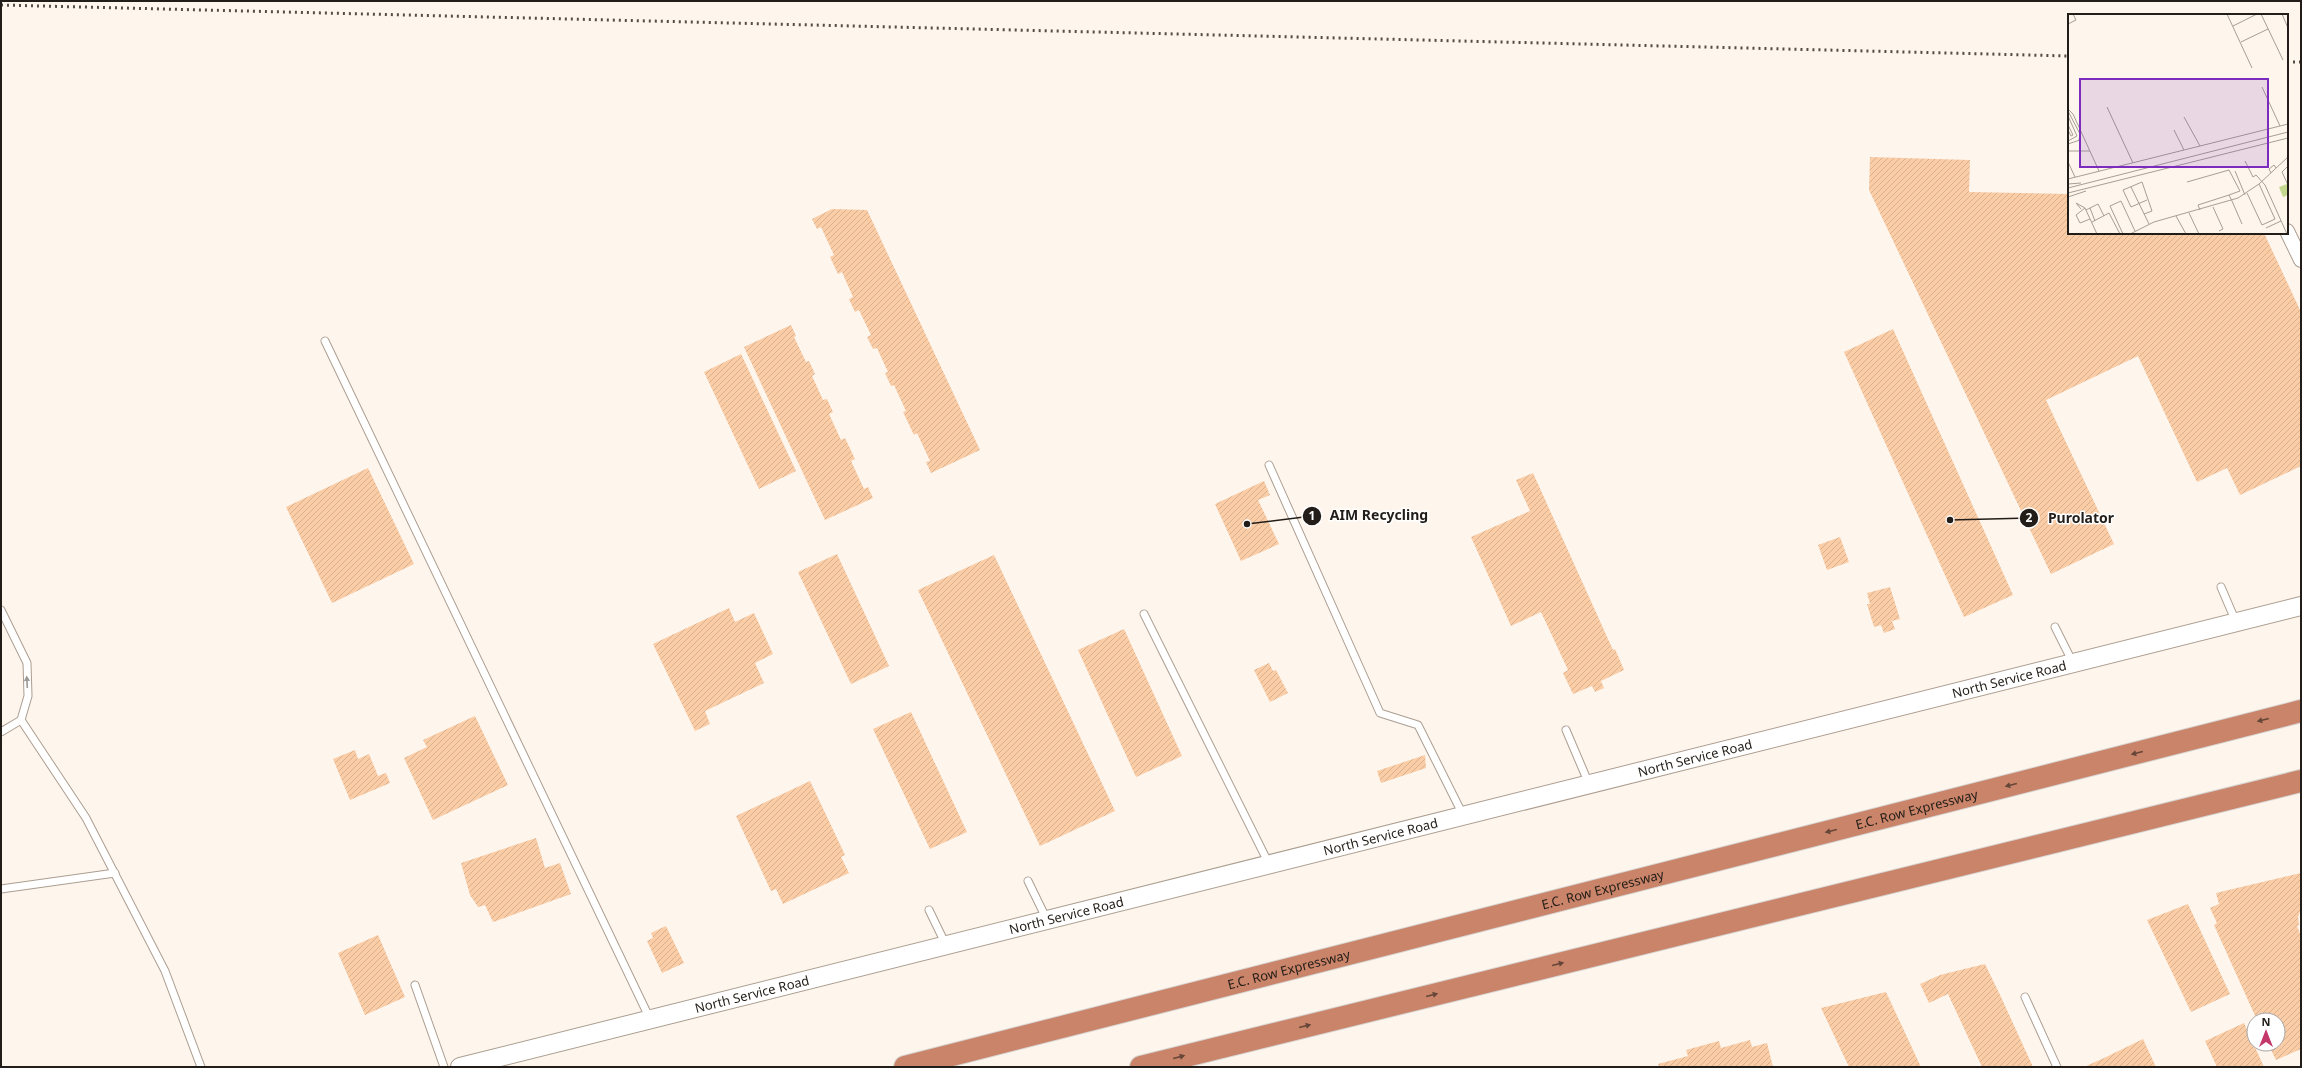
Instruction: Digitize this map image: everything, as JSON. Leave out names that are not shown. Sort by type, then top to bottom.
[{"type":"highway","name":"E.C. Row Expressway","points":[[905,1067],[2301,711]]},
{"type":"highway","points":[[1142,1067],[2301,781]]},
{"type":"street","points":[[2288,233],[2301,260]]},
{"type":"street","name":"North Service Road","points":[[460,1067],[2301,606]]},
{"type":"lane","points":[[325,341],[650,1020]]},
{"type":"lane","points":[[1269,465],[1380,713],[1418,725],[1463,816]]},
{"type":"lane","points":[[2221,586],[2236,622]]},
{"type":"lane","points":[[1,610],[27,663],[28,696],[21,720],[1,732]]},
{"type":"lane","points":[[1144,614],[1269,865]]},
{"type":"lane","points":[[2055,627],[2073,663]]},
{"type":"lane","points":[[21,720],[86,818],[115,873],[165,971],[201,1067]]},
{"type":"lane","points":[[1566,730],[1589,784]]},
{"type":"lane","points":[[1,889],[115,873]]},
{"type":"lane","points":[[1028,881],[1047,920]]},
{"type":"lane","points":[[929,910],[946,945]]},
{"type":"lane","points":[[415,985],[444,1067]]},
{"type":"lane","points":[[2024,997],[2057,1067]]},
{"type":"building","points":[[1870,157],[1970,160],[1969,192],[2068,194],[2068,234],[2264,234],[2301,312],[2301,466],[2240,495],[2227,468],[2197,482],[2138,356],[2046,400],[2114,544],[2051,574],[1869,190]]},
{"type":"building","points":[[832,209],[867,210],[980,450],[931,473],[926,462],[930,461],[917,433],[914,435],[903,412],[906,411],[894,385],[891,386],[885,373],[888,372],[877,348],[873,349],[867,337],[871,335],[859,310],[855,312],[849,299],[853,297],[842,272],[838,274],[830,257],[834,255],[821,227],[817,229],[812,219]]},
{"type":"building","points":[[791,325],[796,336],[794,337],[806,362],[809,361],[815,374],[812,376],[823,400],[827,399],[833,412],[829,414],[841,440],[845,438],[855,459],[851,461],[864,489],[868,487],[873,498],[825,520],[744,347]]},
{"type":"building","points":[[1893,329],[2013,595],[1964,617],[1844,352]]},
{"type":"building","points":[[741,354],[796,471],[759,489],[704,372]]},
{"type":"building","points":[[368,468],[414,564],[332,603],[286,507]]},
{"type":"building","points":[[1533,473],[1613,650],[1615,649],[1624,670],[1601,681],[1604,688],[1595,692],[1592,686],[1573,694],[1563,673],[1568,670],[1541,612],[1511,626],[1471,537],[1530,511],[1516,480]]},
{"type":"building","points":[[1264,481],[1270,495],[1258,500],[1279,544],[1241,561],[1215,504]]},
{"type":"building","points":[[1840,537],[1849,562],[1827,570],[1818,545]]},
{"type":"building","points":[[837,554],[889,666],[851,684],[798,572]]},
{"type":"building","points":[[994,555],[1115,811],[1040,846],[918,590]]},
{"type":"building","points":[[1890,587],[1900,619],[1892,621],[1895,629],[1884,633],[1881,625],[1874,627],[1867,604],[1870,604],[1867,593]]},
{"type":"building","points":[[729,608],[735,622],[754,613],[773,654],[755,663],[764,683],[705,711],[710,724],[695,731],[653,644]]},
{"type":"building","points":[[1124,629],[1182,756],[1136,777],[1078,650]]},
{"type":"building","points":[[1269,663],[1273,671],[1276,670],[1288,693],[1270,702],[1254,670]]},
{"type":"building","points":[[911,712],[967,832],[930,849],[873,729]]},
{"type":"building","points":[[475,716],[508,785],[433,820],[404,758],[427,747],[423,740]]},
{"type":"building","points":[[355,750],[358,759],[369,754],[378,776],[386,773],[390,783],[350,800],[333,759]]},
{"type":"building","points":[[1425,755],[1426,768],[1381,783],[1377,771]]},
{"type":"building","points":[[810,781],[845,855],[841,857],[849,873],[783,904],[776,889],[771,891],[736,816]]},
{"type":"building","points":[[536,838],[545,868],[560,863],[571,894],[493,922],[485,905],[478,907],[470,895],[461,863]]},
{"type":"building","points":[[2301,873],[2301,909],[2298,917],[2299,925],[2297,926],[2301,936],[2301,1049],[2276,1060],[2272,1052],[2286,1052],[2286,1012],[2253,1012],[2214,925],[2217,923],[2210,908],[2219,904],[2216,893]]},
{"type":"building","points":[[2188,904],[2230,994],[2191,1012],[2147,920]]},
{"type":"building","points":[[666,926],[684,963],[662,973],[647,941],[653,938],[651,933]]},
{"type":"building","points":[[378,935],[405,997],[365,1015],[338,953]]},
{"type":"building","points":[[1985,964],[2033,1067],[1982,1067],[1948,994],[1929,1003],[1920,984],[1940,975]]},
{"type":"building","points":[[1886,992],[1921,1067],[1849,1067],[1821,1008]]},
{"type":"building","points":[[2244,1023],[2246,1027],[2246,1052],[2257,1052],[2264,1067],[2217,1067],[2205,1041]]},
{"type":"building","points":[[2143,1039],[2156,1067],[2084,1067],[2104,1058]]},
{"type":"building","points":[[1750,1040],[1752,1047],[1767,1043],[1773,1067],[1659,1067],[1658,1064],[1688,1056],[1686,1050],[1719,1041],[1721,1048]]},
{"type":"railway","points":[[1,5],[2068,56]]},
{"type":"railway","points":[[2288,62],[2301,62]]},
{"type":"place","name":"Purolator","points":[[1950,520]]},
{"type":"place","name":"AIM Recycling","points":[[1247,524]]}]
